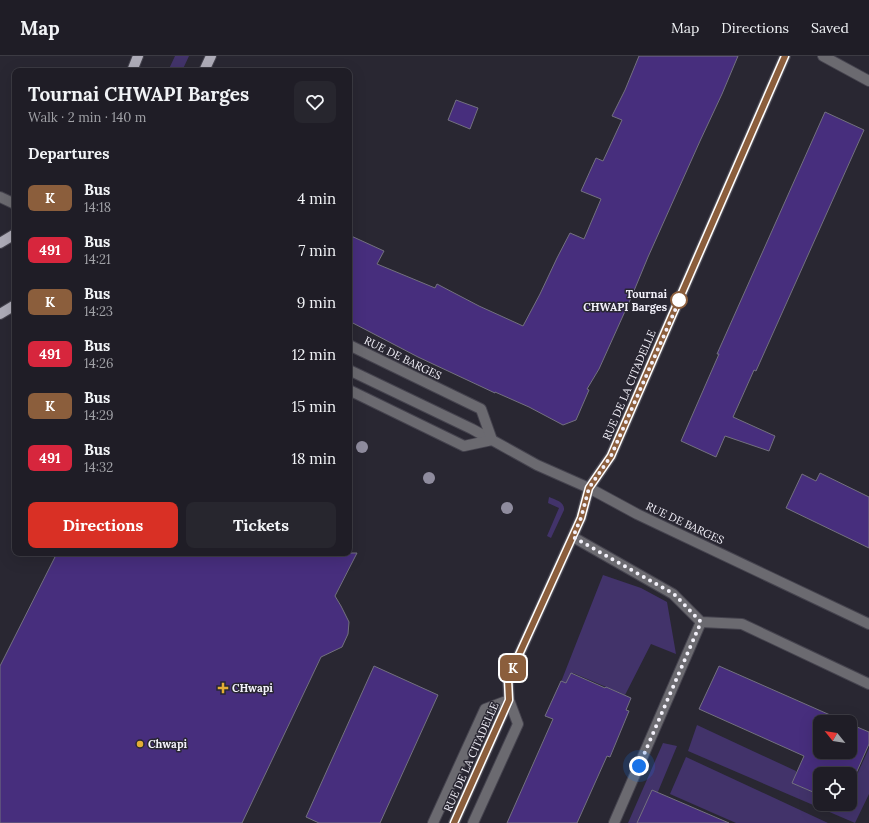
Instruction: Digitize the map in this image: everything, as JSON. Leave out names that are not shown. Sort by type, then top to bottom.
[{"type":"main road","points":[[133,68],[138,56]]},
{"type":"main road","points":[[205,68],[211,56]]},
{"type":"main road","points":[[0,243],[12,236]]},
{"type":"main road","points":[[0,314],[12,307]]},
{"type":"street","name":"RUE DE LA CITADELLE","points":[[473,823],[518,724],[509,700],[508,679],[573,537],[581,518],[589,488],[611,456],[785,56]]},
{"type":"street","points":[[823,56],[869,81]]},
{"type":"street","points":[[0,197],[12,203]]},
{"type":"street","name":"RUE DE BARGES","points":[[352,346],[481,409],[492,440]]},
{"type":"street","name":"RUE DE BARGES","points":[[352,371],[472,429],[537,465],[589,488],[637,514],[869,624]]},
{"type":"street","points":[[352,391],[464,446],[492,440]]},
{"type":"street","points":[[573,537],[674,594],[701,622],[742,624],[869,684]]},
{"type":"street","points":[[614,823],[701,622]]},
{"type":"street","name":"RUE DE LA CITADELLE","points":[[433,823],[485,709],[509,700]]},
{"type":"street","name":"RUE DE LA CITADELLE","points":[[454,823],[509,700]]},
{"type":"shaded area","points":[[175,56],[189,56],[183,68],[169,68]]},
{"type":"shaded area","points":[[549,497],[560,502],[564,507],[551,538],[547,536],[559,508],[548,503]]},
{"type":"shaded area","points":[[603,575],[641,588],[667,602],[676,654],[651,644],[625,695],[573,673],[567,685],[561,682]]},
{"type":"shaded area","points":[[697,725],[796,771],[795,784],[813,792],[813,805],[688,751]]},
{"type":"shaded area","points":[[663,743],[677,746],[645,823],[628,823]]},
{"type":"shaded area","points":[[869,748],[869,794],[855,823],[827,811],[857,811],[857,775]]},
{"type":"shaded area","points":[[686,757],[828,823],[736,823],[670,794]]},
{"type":"building","points":[[639,56],[738,56],[599,369],[587,389],[589,390],[576,420],[563,425],[529,407],[418,357],[352,323],[352,236],[384,251],[377,264],[435,288],[437,284],[479,306],[523,326],[570,233],[584,239],[601,199],[581,191],[596,158],[603,161],[622,120],[612,116]]},
{"type":"building","points":[[456,100],[478,108],[470,129],[448,120]]},
{"type":"building","points":[[825,112],[864,130],[756,371],[754,370],[733,417],[775,436],[769,451],[725,436],[716,457],[681,441],[719,354],[717,354]]},
{"type":"building","points":[[820,473],[869,497],[869,548],[786,508],[802,474],[816,481]]},
{"type":"building","name":"Chwapi","points":[[352,553],[357,553],[335,596],[349,622],[348,634],[342,647],[321,657],[242,823],[0,823],[0,666],[55,556],[352,556]]},
{"type":"building","points":[[374,666],[438,695],[380,823],[319,823],[306,817]]},
{"type":"building","points":[[719,666],[830,715],[813,715],[813,759],[857,759],[857,727],[869,732],[869,744],[857,771],[857,767],[813,767],[813,792],[792,783],[804,756],[699,709]]},
{"type":"building","points":[[571,673],[631,698],[626,710],[629,711],[610,757],[607,756],[577,823],[507,823],[553,719],[545,716],[561,681],[566,683]]},
{"type":"building","points":[[652,790],[729,823],[637,823]]},
{"type":"bus line","name":"K","points":[[454,823],[509,700],[508,679],[573,537],[581,518],[589,488],[611,456],[785,56]]},
{"type":"place","name":"Tournai CHWAPI Barges","points":[[679,300]]},
{"type":"place","name":"CHwapi","points":[[223,688]]},
{"type":"place","name":"Chwapi","points":[[140,744]]},
{"type":"route","points":[[639,766],[701,622],[674,594],[573,537],[581,518],[589,488],[611,456],[680,299],[679,300]]}]
